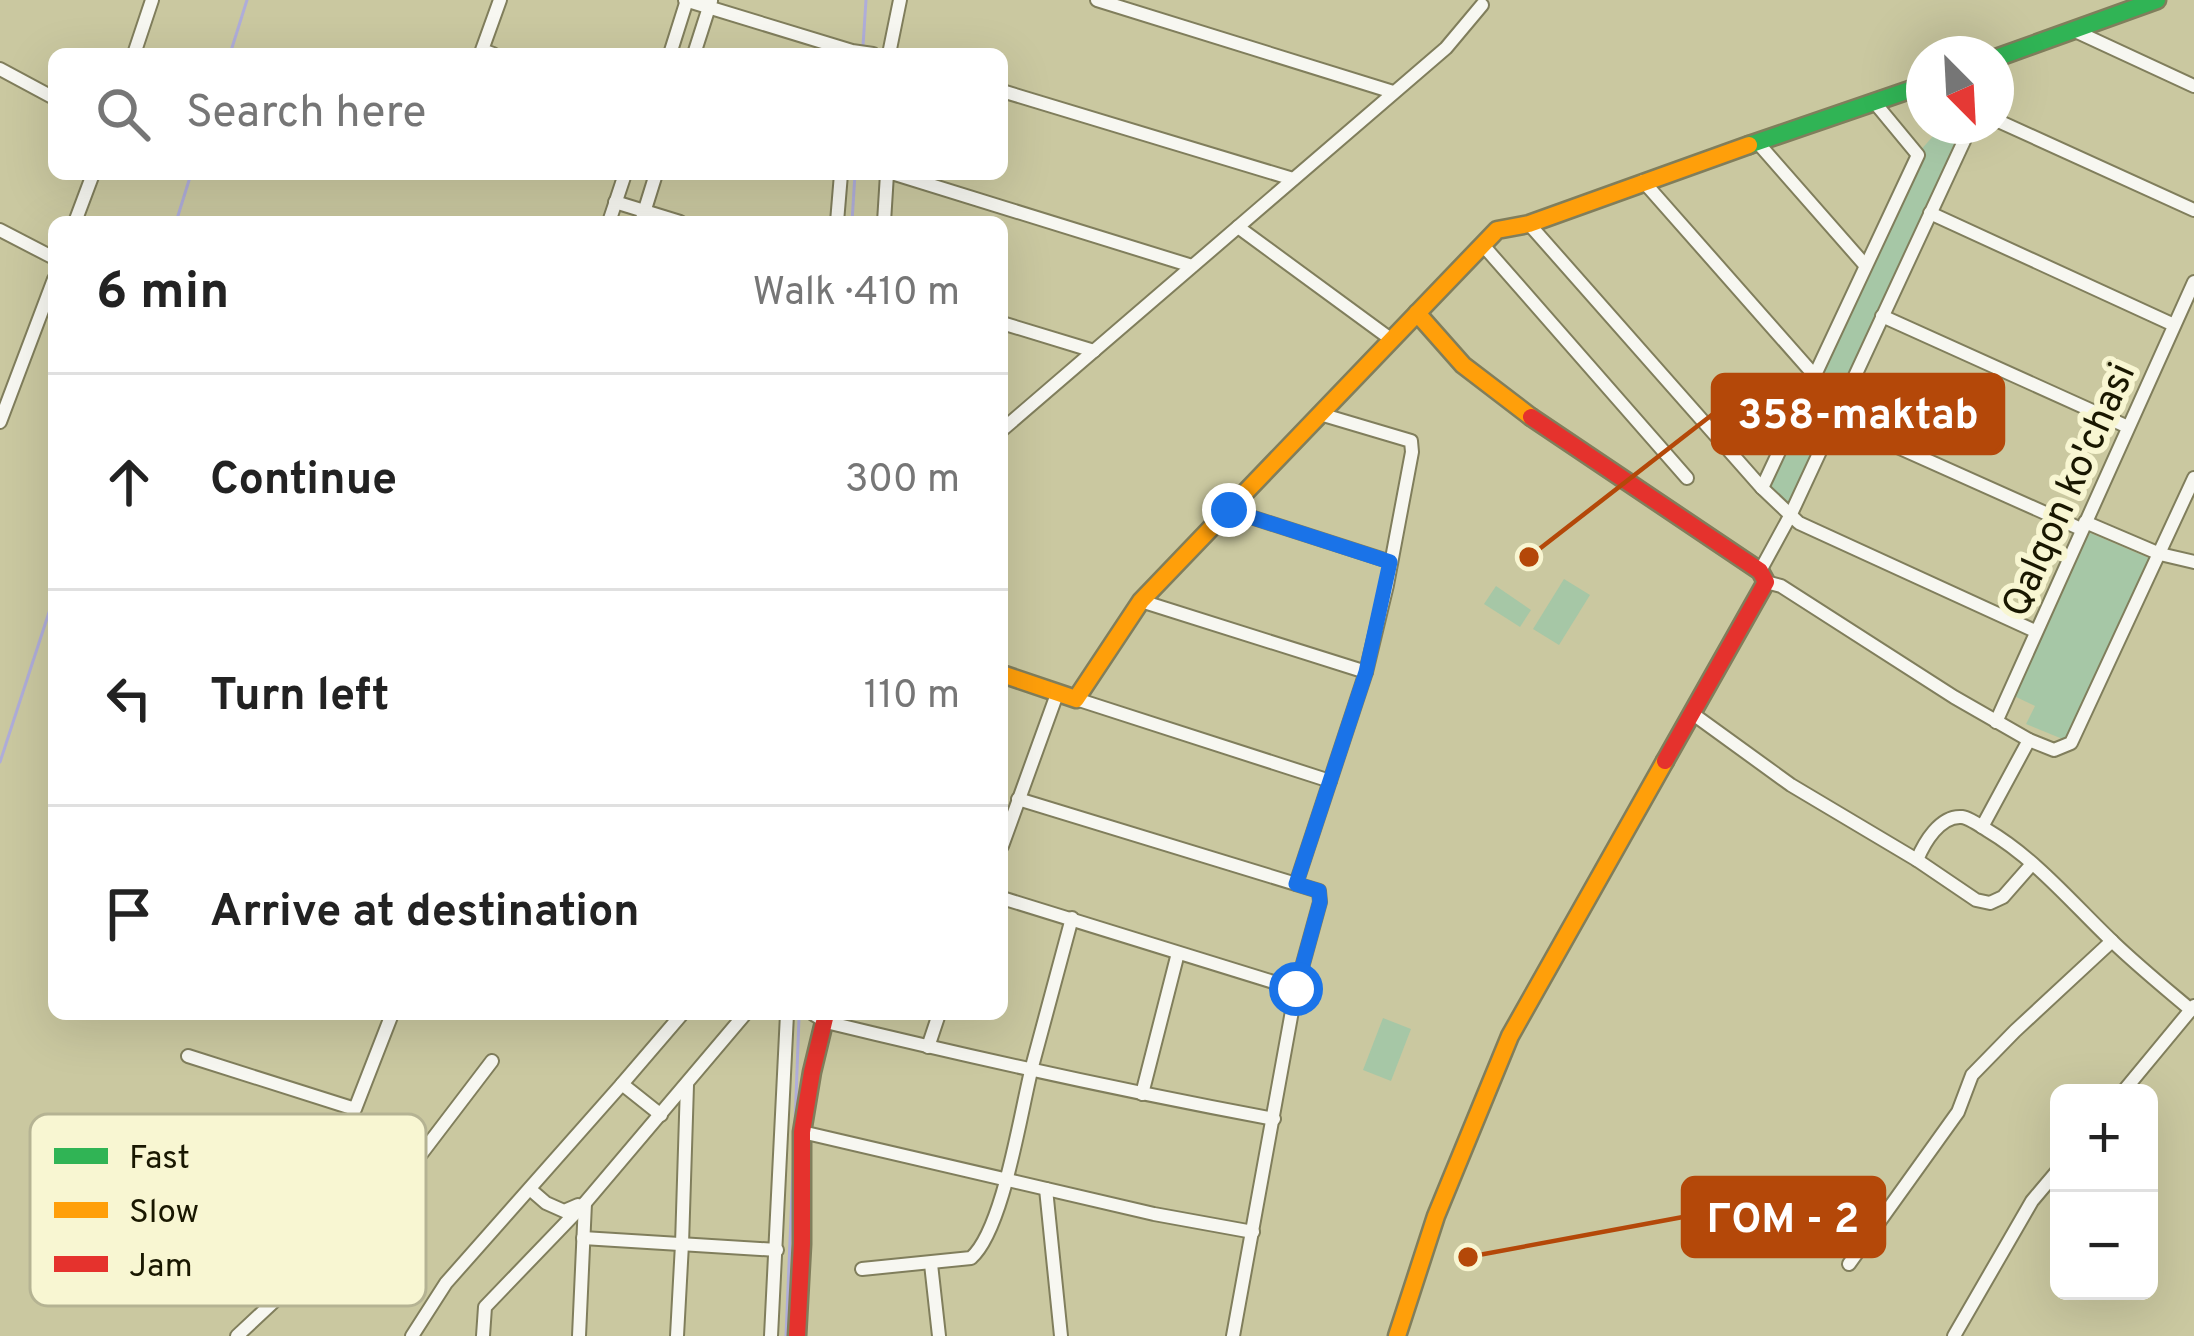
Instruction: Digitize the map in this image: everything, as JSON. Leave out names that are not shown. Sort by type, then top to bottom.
[{"type":"street","points":[[136,48],[152,0]]},
{"type":"street","points":[[483,48],[500,0]]},
{"type":"street","points":[[672,48],[686,0],[710,3],[840,48]]},
{"type":"street","points":[[890,48],[900,0]]},
{"type":"street","points":[[1097,0],[1394,92]]},
{"type":"street","points":[[1008,425],[1446,48],[1481,3],[1466,0]]},
{"type":"street","points":[[2014,54],[2157,0]]},
{"type":"street","points":[[696,48],[710,3]]},
{"type":"street","points":[[2073,30],[2194,86]]},
{"type":"street","points":[[0,69],[48,95]]},
{"type":"street","points":[[1076,699],[1141,601],[1503,227],[1529,224],[1906,92]]},
{"type":"street","points":[[1008,93],[1293,179]]},
{"type":"street","points":[[1762,488],[1918,155],[1875,103]]},
{"type":"street","points":[[2014,128],[2194,210]]},
{"type":"street","points":[[1758,143],[1865,265]]},
{"type":"street","points":[[1397,1336],[1436,1216],[1510,1036],[1761,596],[1763,576],[1963,144]]},
{"type":"street","points":[[77,216],[91,180]]},
{"type":"street","points":[[611,216],[623,180]]},
{"type":"street","points":[[616,202],[643,216],[654,180]]},
{"type":"street","points":[[838,216],[840,180]]},
{"type":"street","points":[[885,216],[890,180]]},
{"type":"street","points":[[911,180],[1192,266]]},
{"type":"street","points":[[1643,181],[1815,376]]},
{"type":"street","points":[[1930,213],[2174,325]]},
{"type":"street","points":[[1529,224],[1790,516],[2035,631]]},
{"type":"street","points":[[1238,226],[1392,340]]},
{"type":"street","points":[[0,230],[48,255]]},
{"type":"street","points":[[1482,244],[1687,478]]},
{"type":"street","name":"Qalqon ko'chasi","points":[[1996,722],[2194,283]]},
{"type":"street","points":[[0,422],[5,392],[48,293]]},
{"type":"street","points":[[1417,314],[1463,365],[1560,438],[1954,698],[2054,750],[2072,743],[2194,478]]},
{"type":"street","points":[[1882,316],[2128,427]]},
{"type":"street","points":[[1008,325],[1094,351]]},
{"type":"street","points":[[1296,884],[1366,672],[1412,452],[1411,441],[1320,414]]},
{"type":"street","points":[[1835,418],[2083,525],[2194,562]]},
{"type":"street","points":[[1229,510],[1390,562]]},
{"type":"street","points":[[1141,601],[1366,672]]},
{"type":"street","points":[[1008,676],[1330,781]]},
{"type":"street","points":[[1008,828],[1057,694]]},
{"type":"street","points":[[1693,714],[1791,785],[1976,900],[1990,903],[2003,897],[2032,864]]},
{"type":"street","points":[[1982,827],[2029,740]]},
{"type":"street","points":[[1018,799],[1319,891],[1296,989],[1233,1336]]},
{"type":"street","points":[[1917,860],[1944,821],[1962,817],[1982,827],[2015,848],[2112,941],[2193,1008],[2130,1084]]},
{"type":"street","points":[[1008,900],[1296,989]]},
{"type":"street","points":[[862,1269],[971,1258],[984,1243],[1006,1179],[1072,918]]},
{"type":"street","points":[[1850,1264],[1958,1112],[1972,1075],[2112,941]]},
{"type":"street","points":[[1142,1094],[1178,952]]},
{"type":"street","points":[[188,1056],[356,1109],[390,1020]]},
{"type":"street","points":[[412,1336],[446,1282],[677,1020]]},
{"type":"street","points":[[483,1336],[485,1307],[585,1203],[740,1020]]},
{"type":"street","points":[[771,1336],[787,1020]]},
{"type":"street","points":[[797,1336],[802,1132],[821,1020]]},
{"type":"street","points":[[833,1020],[928,1047],[1274,1119]]},
{"type":"street","points":[[928,1047],[937,1020]]},
{"type":"street","points":[[426,1148],[492,1061]]},
{"type":"street","points":[[622,1084],[661,1115]]},
{"type":"street","points":[[677,1336],[686,1085]]},
{"type":"street","points":[[802,1132],[1154,1214],[1253,1232]]},
{"type":"street","points":[[1954,1336],[2032,1202],[2050,1180]]},
{"type":"street","points":[[1046,1189],[1060,1336]]},
{"type":"street","points":[[531,1190],[564,1211],[585,1203]]},
{"type":"street","points":[[579,1336],[585,1203]]},
{"type":"street","points":[[583,1238],[776,1250]]},
{"type":"street","points":[[931,1264],[939,1336]]},
{"type":"street","points":[[237,1336],[270,1306]]},
{"type":"green space","points":[[1926,144],[1956,144],[1794,498],[1787,504],[1768,486]]},
{"type":"green space","points":[[2088,532],[2149,558],[2065,740],[2026,724],[2035,706],[2012,695]]},
{"type":"green space","points":[[1564,579],[1590,595],[1559,645],[1533,629]]},
{"type":"green space","points":[[1496,586],[1531,610],[1520,627],[1484,604]]},
{"type":"green space","points":[[1383,1018],[1411,1029],[1391,1081],[1363,1070]]},
{"type":"waterway","points":[[232,48],[247,0]]},
{"type":"waterway","points":[[863,46],[866,0]]},
{"type":"waterway","points":[[178,216],[189,180]]},
{"type":"waterway","points":[[852,216],[855,180]]},
{"type":"waterway","points":[[0,762],[48,615]]},
{"type":"waterway","points":[[795,1124],[799,1020]]},
{"type":"waterway","points":[[786,1336],[794,1146]]},
{"type":"traffic: fast","points":[[2014,52],[2157,0]]},
{"type":"traffic: fast","points":[[1749,145],[1906,91]]},
{"type":"traffic: slow","points":[[1008,676],[1076,699],[1141,601],[1497,230],[1529,224],[1749,145]]},
{"type":"traffic: slow","points":[[1417,313],[1463,365],[1531,417]]},
{"type":"traffic: slow","points":[[1397,1336],[1436,1216],[1510,1036],[1665,761]]},
{"type":"traffic: jam","points":[[1531,417],[1760,571],[1766,582],[1665,761]]},
{"type":"traffic: jam","points":[[797,1336],[802,1132],[825,1020]]},
{"type":"place","name":"358-maktab","points":[[1529,557]]},
{"type":"place","name":"ГОМ - 2","points":[[1468,1257]]},
{"type":"route","points":[[1229,510],[1390,562],[1366,672],[1296,884],[1319,891],[1320,902],[1296,989]]}]
